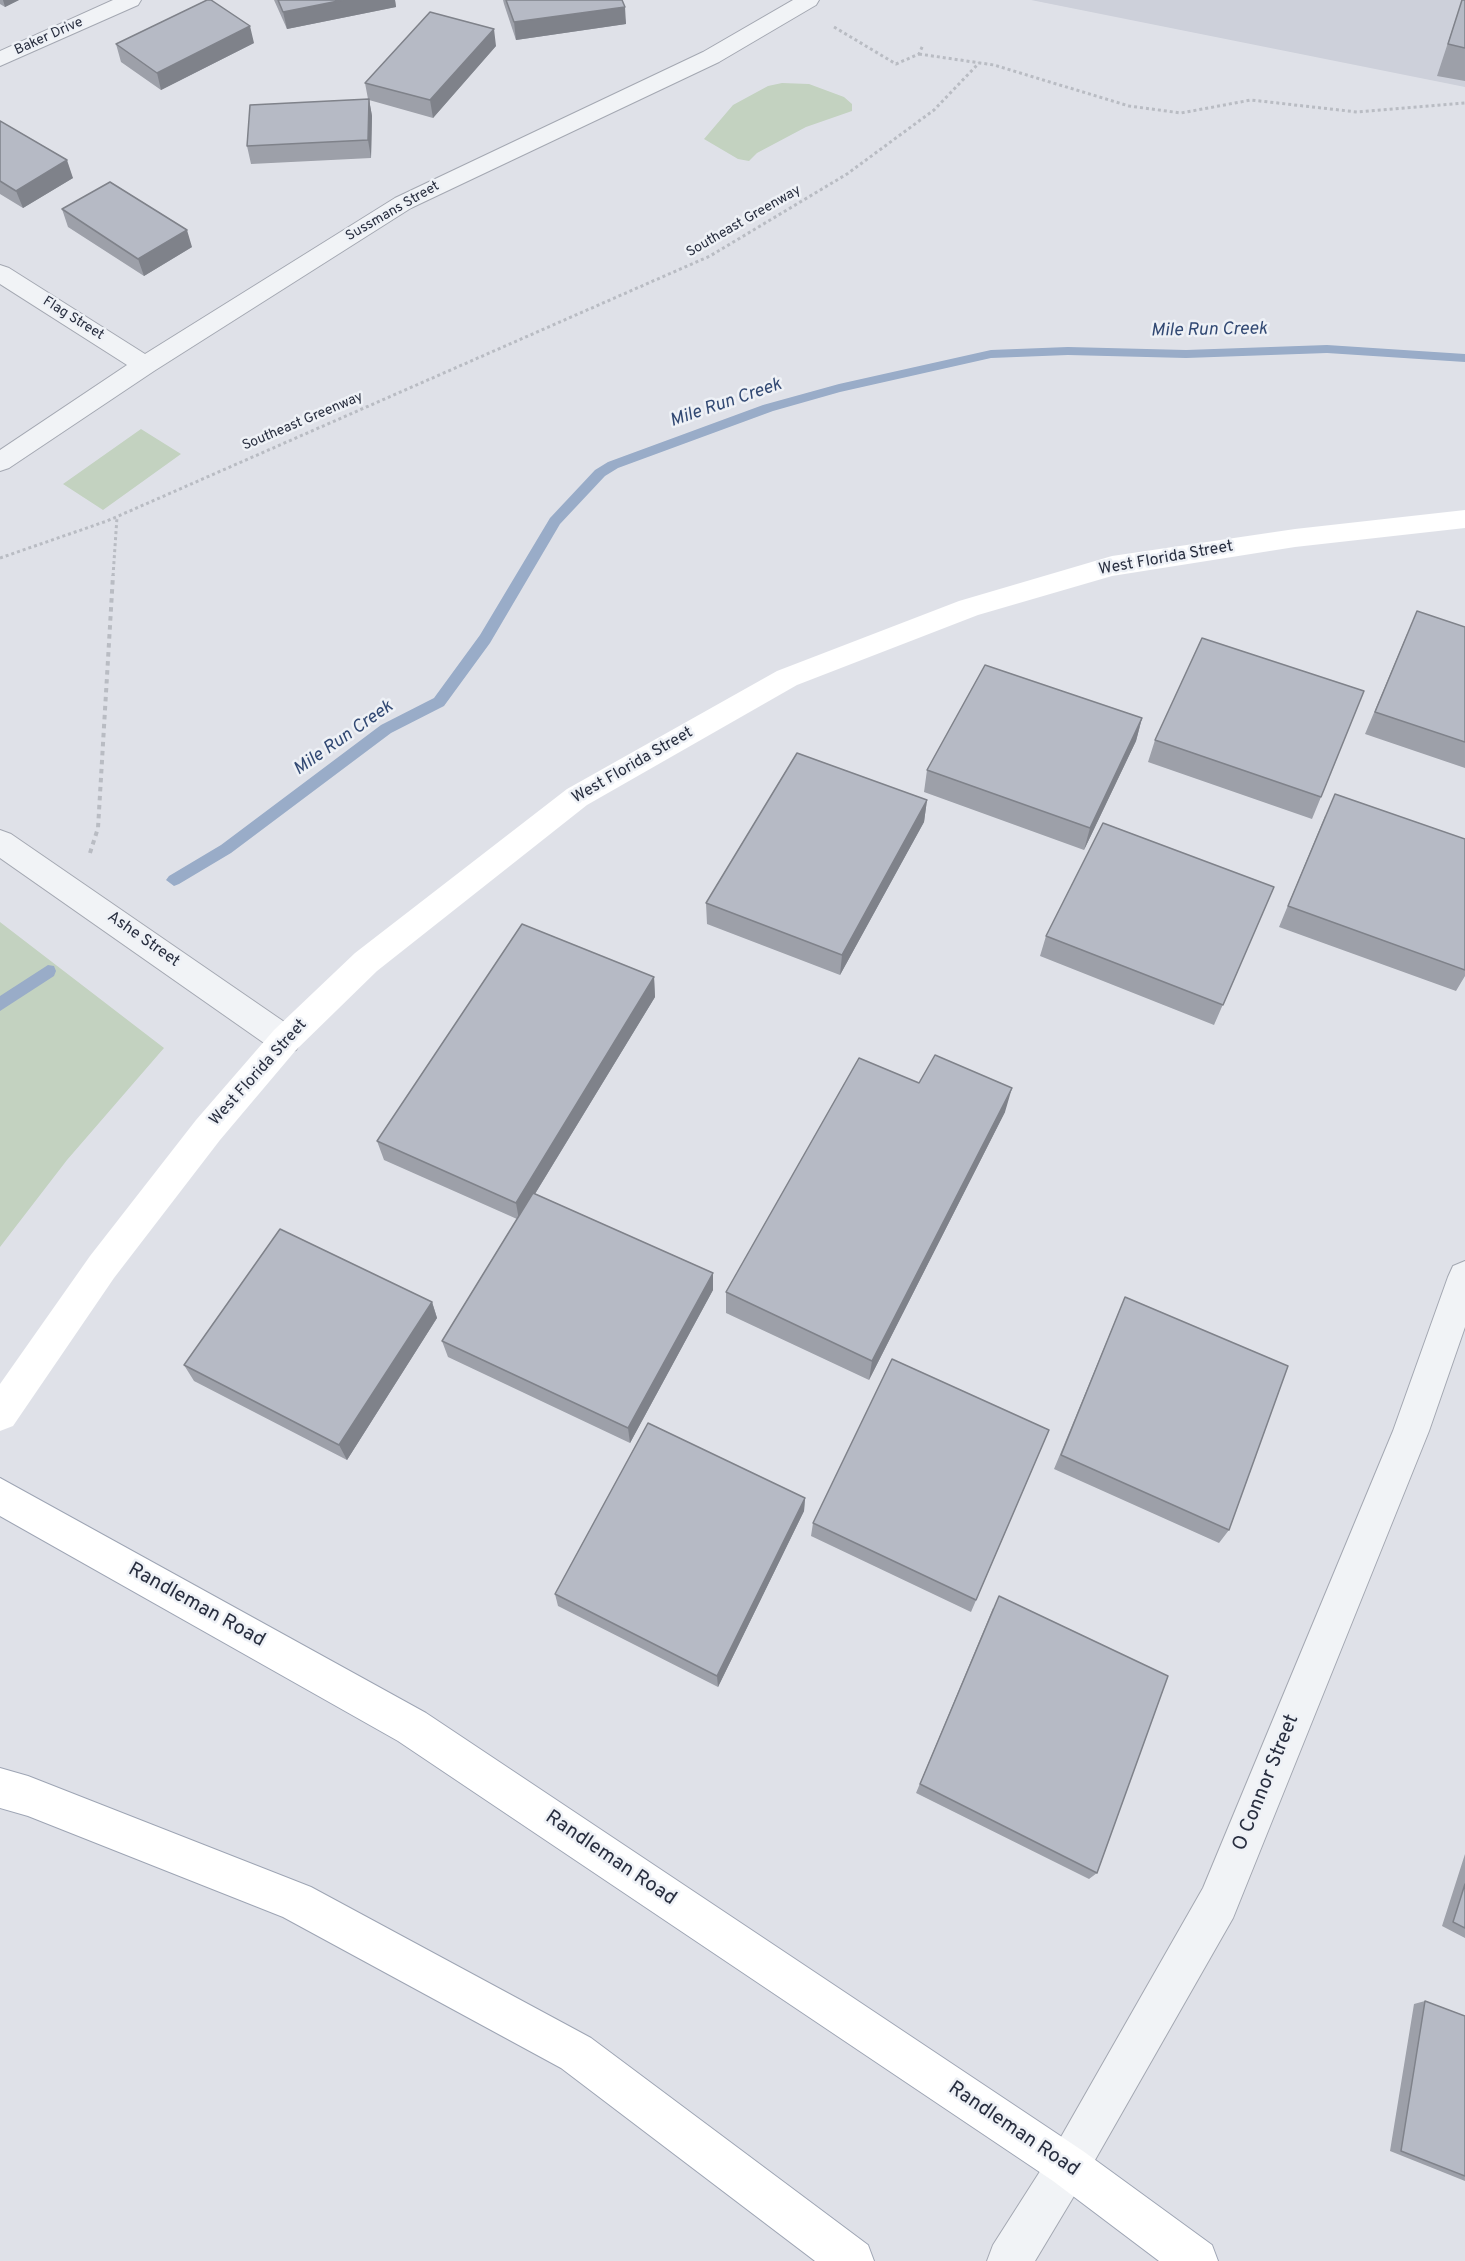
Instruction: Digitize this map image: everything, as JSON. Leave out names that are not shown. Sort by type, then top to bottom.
[{"type":"main road","name":"West Florida Street","points":[[0,1414],[102,1267],[208,1130],[285,1040],[366,962],[577,796],[787,678],[969,608],[1112,566],[1295,538],[1465,519]]},
{"type":"main road","name":"Randleman Road","points":[[0,1496],[411,1727],[1068,2166],[1196,2261]]},
{"type":"main road","points":[[0,1788],[28,1796],[296,1902],[576,2053],[852,2261]]},
{"type":"street","name":"Baker Drive","points":[[0,58],[130,0]]},
{"type":"street","name":"Sussmans Street","points":[[0,462],[145,365],[403,203],[561,126],[711,57],[803,3]]},
{"type":"street","name":"Flag Street","points":[[0,273],[145,365]]},
{"type":"street","name":"Ashe Street","points":[[0,842],[285,1040]]},
{"type":"street","name":"O Connor Street","points":[[1010,2261],[1068,2166],[1218,1903],[1411,1431],[1465,1278]]},
{"type":"path","points":[[803,3],[896,64],[919,54],[979,63],[1129,106],[1181,113],[1251,100],[1357,112],[1465,103]]},
{"type":"path","points":[[919,54],[923,45]]},
{"type":"path","name":"Southeast Greenway","points":[[0,558],[117,517],[710,256],[847,174],[934,110],[979,63]]},
{"type":"path","points":[[77,894],[98,828],[117,517]]},
{"type":"shaded area","points":[[1031,0],[1465,0],[1465,87]]},
{"type":"green space","points":[[782,83],[809,84],[844,97],[852,104],[852,111],[806,127],[757,153],[749,161],[738,159],[704,139],[733,105],[768,86]]},
{"type":"green space","points":[[141,429],[181,454],[103,510],[63,484]]},
{"type":"green space","points":[[0,922],[164,1048],[67,1160],[0,1247]]},
{"type":"building","points":[[211,0],[250,26],[157,73],[116,44]]},
{"type":"building","points":[[278,0],[343,0],[283,12]]},
{"type":"building","points":[[506,0],[622,0],[625,7],[514,22]]},
{"type":"building","points":[[1462,0],[1465,0],[1465,48],[1448,44]]},
{"type":"building","points":[[430,12],[494,29],[430,100],[365,83]]},
{"type":"building","points":[[369,99],[368,140],[247,146],[250,105]]},
{"type":"building","points":[[0,121],[67,160],[16,191],[0,181]]},
{"type":"building","points":[[110,182],[187,230],[138,259],[62,209]]},
{"type":"building","points":[[1417,611],[1465,627],[1465,742],[1375,712]]},
{"type":"building","points":[[1202,638],[1364,691],[1321,797],[1155,740]]},
{"type":"building","points":[[985,665],[1142,718],[1090,828],[927,770]]},
{"type":"building","points":[[797,753],[927,800],[842,955],[706,903]]},
{"type":"building","points":[[1335,794],[1465,839],[1465,970],[1288,906]]},
{"type":"building","points":[[1103,823],[1274,887],[1223,1005],[1046,936]]},
{"type":"building","points":[[522,924],[654,977],[516,1203],[377,1141]]},
{"type":"building","points":[[935,1055],[1012,1088],[872,1361],[726,1292],[859,1058],[919,1083]]},
{"type":"building","points":[[533,1193],[713,1273],[628,1428],[442,1341]]},
{"type":"building","points":[[280,1229],[432,1302],[339,1445],[184,1365]]},
{"type":"building","points":[[1125,1297],[1288,1366],[1229,1530],[1061,1455]]},
{"type":"building","points":[[892,1359],[1049,1430],[976,1600],[813,1523]]},
{"type":"building","points":[[648,1423],[805,1498],[717,1676],[555,1594]]},
{"type":"building","points":[[999,1596],[1168,1676],[1097,1873],[920,1784]]},
{"type":"building","points":[[1465,1884],[1465,1928],[1453,1922]]},
{"type":"building","points":[[1425,2001],[1465,2016],[1465,2176],[1401,2151]]},
{"type":"waterway","name":"Mile Run Creek","points":[[174,880],[226,849],[386,729],[439,702],[485,639],[555,521],[600,473],[613,465],[768,408],[839,388],[991,354],[1068,351],[1186,354],[1327,349],[1465,358]]},
{"type":"waterway","name":"Mile Run Creek","points":[[0,1004],[48,971]]}]
